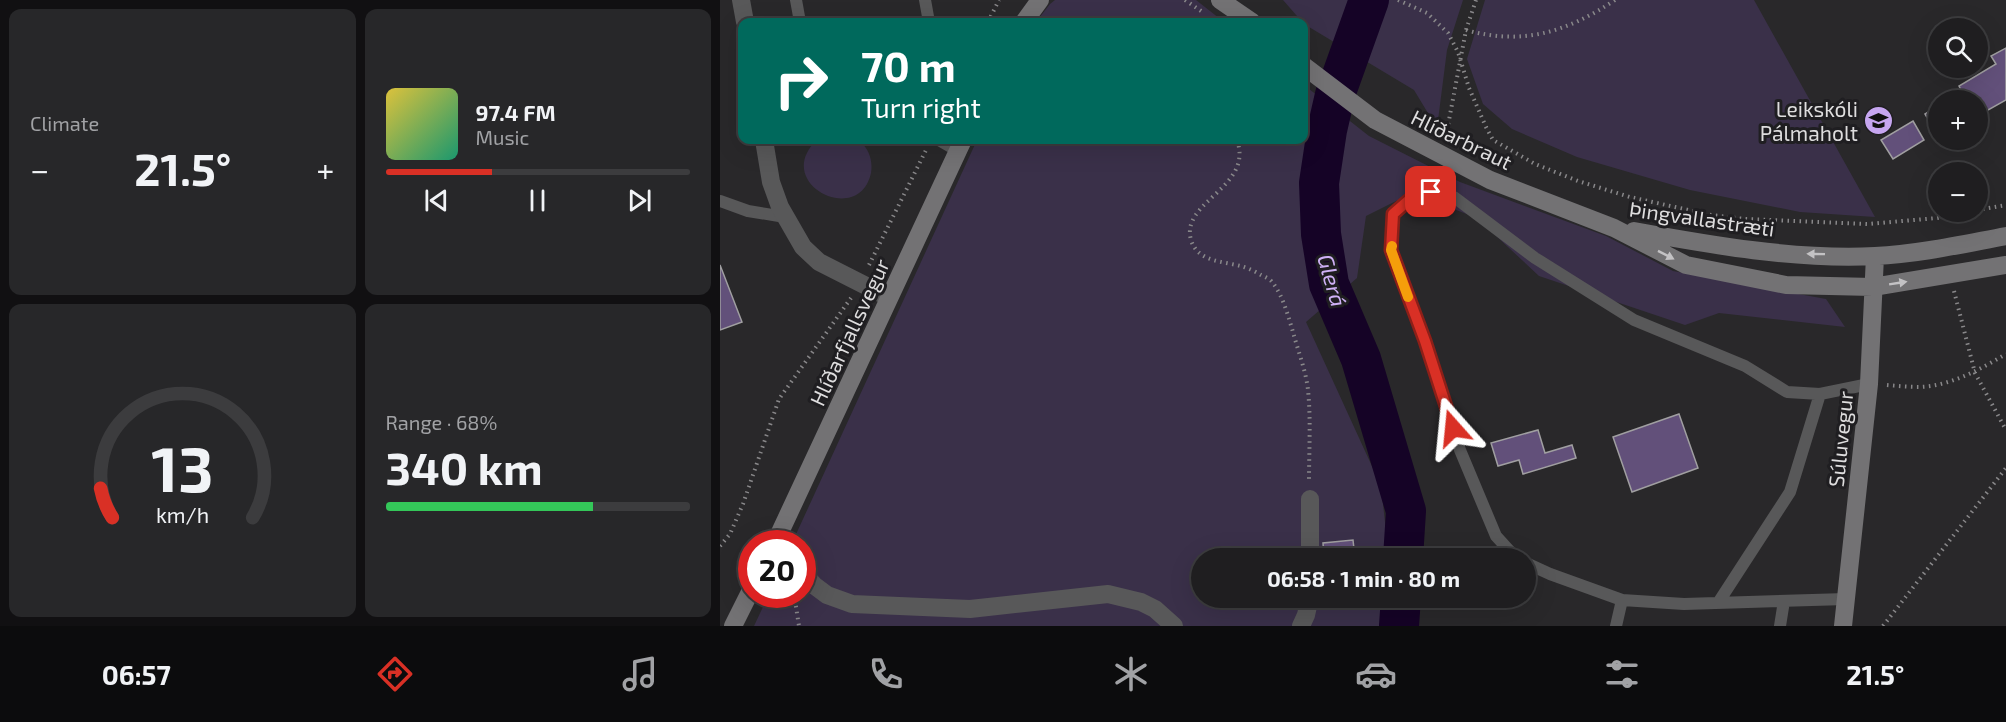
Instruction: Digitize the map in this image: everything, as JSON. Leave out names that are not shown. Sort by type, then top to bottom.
[{"type":"main road","points":[[1027,18],[1040,0]]},
{"type":"main road","points":[[1220,0],[1242,12]]},
{"type":"main road","name":"Hlíðarbraut","points":[[1308,69],[1375,120],[1490,180],[1614,228]]},
{"type":"main road","name":"Hlíðarfjallsvegur","points":[[782,530],[960,145]]},
{"type":"main road","name":"Þingvallastræti","points":[[1614,228],[1694,242],[1801,254],[1875,256],[1949,247],[2006,236]]},
{"type":"main road","name":"Þingvallastræti","points":[[1614,228],[1686,265],[1786,285],[1873,287],[2006,265]]},
{"type":"main road","name":"Súluvegur","points":[[1843,626],[1869,384],[1875,256]]},
{"type":"main road","points":[[733,626],[742,608]]},
{"type":"street","points":[[741,0],[744,18]]},
{"type":"street","points":[[765,144],[771,182],[785,217],[803,247],[819,262],[888,297]]},
{"type":"street","points":[[1310,499],[1310,548]]},
{"type":"street","points":[[816,587],[827,595],[852,604],[970,609],[1108,594],[1142,602],[1155,609],[1174,626]]},
{"type":"street","points":[[1300,626],[1308,608]]},
{"type":"lane","points":[[796,0],[799,18]]},
{"type":"lane","points":[[925,0],[928,18]]},
{"type":"lane","points":[[1507,548],[1496,536],[1460,450],[1425,341],[1391,250],[1393,214],[1409,200],[1431,192],[1454,197],[1534,258],[1634,320],[1745,366],[1787,392],[1820,394],[1869,384]]},
{"type":"lane","points":[[720,201],[748,211],[785,217]]},
{"type":"lane","points":[[1718,603],[1790,492],[1820,394]]},
{"type":"lane","points":[[1536,568],[1622,600],[1684,604],[1846,599]]},
{"type":"lane","points":[[1616,626],[1622,600]]},
{"type":"lane","points":[[1780,626],[1784,601]]},
{"type":"path","points":[[989,18],[999,0]]},
{"type":"path","points":[[1442,155],[1466,30],[1476,0]]},
{"type":"path","points":[[1466,30],[1490,36],[1523,38],[1572,25],[1615,0]]},
{"type":"path","points":[[1399,1],[1427,13],[1448,33],[1461,60],[1469,88],[1494,140],[1535,164],[1578,181],[1630,197],[1711,215],[1745,219],[1868,224],[1928,218]]},
{"type":"path","points":[[720,546],[730,534],[743,504],[779,399],[862,284],[873,254],[930,144]]},
{"type":"path","points":[[1239,144],[1240,154],[1235,172],[1192,219],[1190,235],[1192,243],[1203,256],[1210,260],[1247,268],[1272,280],[1287,312],[1308,388],[1310,499]]},
{"type":"path","points":[[1988,208],[2006,205]]},
{"type":"path","points":[[1947,222],[1949,247]]},
{"type":"path","points":[[1951,274],[1958,311],[1976,373],[2006,430]]},
{"type":"path","points":[[1869,384],[1922,387],[1976,373],[2006,354]]},
{"type":"path","points":[[1883,626],[2006,468]]},
{"type":"path","points":[[797,608],[799,626]]},
{"type":"shaded area","points":[[1055,0],[1196,0],[1219,18],[1039,18]]},
{"type":"shaded area","points":[[1283,0],[1463,0],[1447,50],[1437,128],[1414,90],[1308,26],[1308,18],[1299,18]]},
{"type":"shaded area","points":[[1485,0],[1754,0],[1875,217],[1800,212],[1690,190],[1577,157],[1512,129],[1483,104],[1467,59]]},
{"type":"shaded area","points":[[1308,88],[1369,136],[1460,182],[1606,236],[1673,271],[1826,299],[1845,327],[1719,313],[1685,325],[1539,276],[1477,218],[1412,193],[1366,216],[1357,278],[1306,322],[1381,486],[1388,548],[1191,548],[1191,608],[1390,608],[1389,626],[754,626],[762,608],[816,608],[816,530],[798,530],[975,144],[1308,144]]},
{"type":"shaded area","points":[[814,144],[863,144],[870,155],[871,173],[863,189],[851,197],[837,198],[822,193],[811,184],[804,171],[806,156]]},
{"type":"building","points":[[2006,48],[2006,100],[1988,110],[1988,90],[1961,90],[1959,86],[1972,78],[1988,78],[1988,69],[1996,64],[1991,56]]},
{"type":"building","points":[[1913,121],[1924,140],[1893,159],[1881,140]]},
{"type":"building","points":[[720,265],[742,322],[720,330]]},
{"type":"building","points":[[1679,414],[1698,468],[1632,492],[1613,437]]},
{"type":"building","points":[[1538,430],[1545,453],[1572,445],[1576,458],[1523,474],[1519,460],[1498,466],[1491,443]]},
{"type":"building","points":[[1353,540],[1354,548],[1323,548],[1323,543]]},
{"type":"waterway","name":"Glerá","points":[[1369,0],[1335,95],[1327,130],[1319,183],[1321,234],[1329,284],[1361,359],[1406,511],[1404,548]]},
{"type":"waterway","name":"Glerá","points":[[1399,626],[1400,608]]},
{"type":"slow traffic","points":[[1392,246],[1391,250],[1408,297]]},
{"type":"place","name":"Leikskóli Pálmaholt","points":[[1879,120]]},
{"type":"route","points":[[1431,192],[1409,200],[1393,214],[1391,250],[1425,341],[1453,428]]}]
